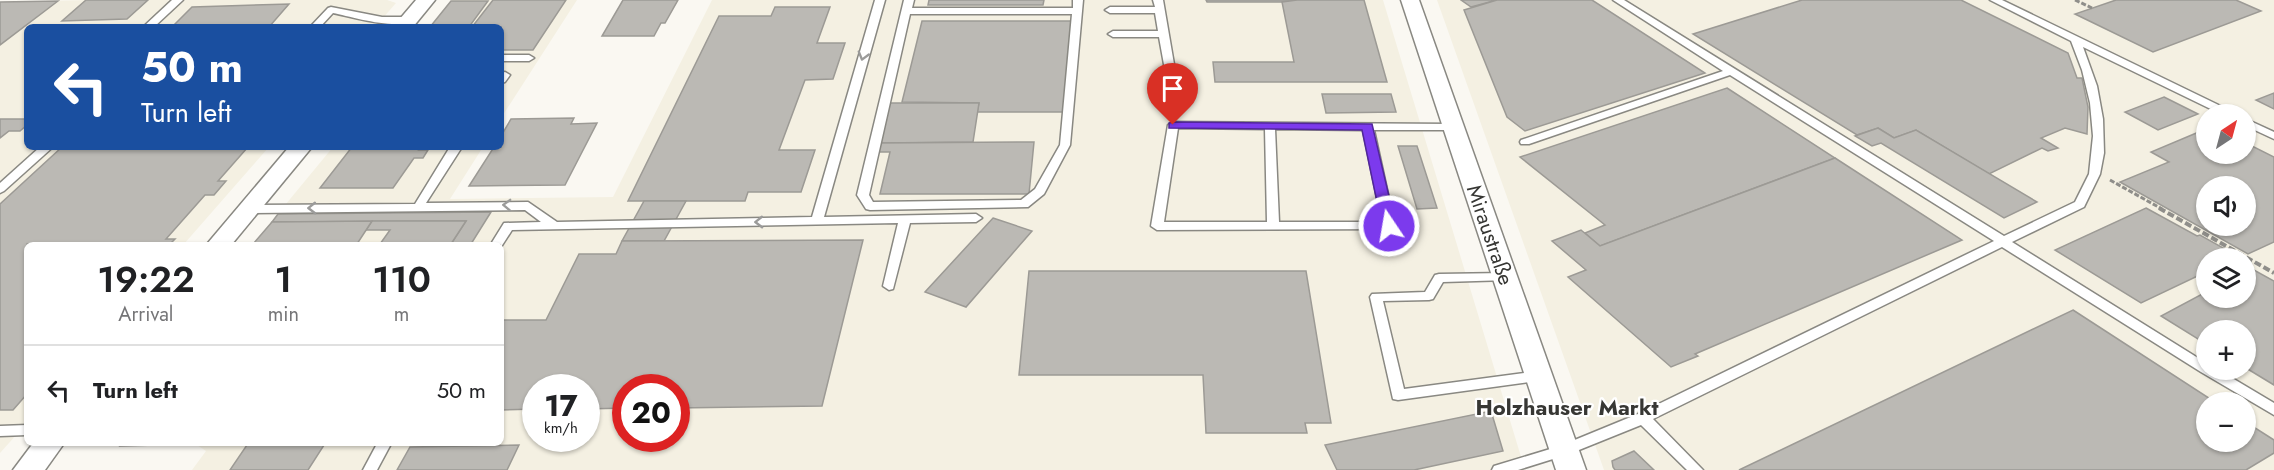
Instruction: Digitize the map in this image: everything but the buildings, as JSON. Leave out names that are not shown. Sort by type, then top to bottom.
[{"type":"street","points":[[406,23],[426,0]]},
{"type":"street","name":"Miraustraße","points":[[1410,0],[1567,460]]},
{"type":"street","points":[[221,242],[298,150]]},
{"type":"street","points":[[28,470],[48,446]]},
{"type":"lane","points":[[151,24],[178,0]]},
{"type":"lane","points":[[817,221],[880,0]]},
{"type":"lane","points":[[1618,0],[1729,72],[2196,362]]},
{"type":"lane","points":[[1995,0],[2208,104]]},
{"type":"lane","points":[[1078,5],[1065,145],[1040,191],[1024,204],[870,206],[863,195],[907,6],[1078,5]]},
{"type":"lane","points":[[1110,10],[1158,5],[1170,70]]},
{"type":"lane","points":[[2025,15],[2038,9]]},
{"type":"lane","points":[[318,24],[331,10],[406,23]]},
{"type":"lane","points":[[1113,34],[1164,34]]},
{"type":"lane","points":[[1499,470],[1567,460],[1643,418],[2005,243],[2080,204],[2095,172],[2094,92],[2088,67],[2074,39]]},
{"type":"lane","points":[[504,58],[530,58]]},
{"type":"lane","points":[[1525,142],[1729,72]]},
{"type":"lane","points":[[1368,127],[1389,226],[1157,226],[1173,125],[1453,127]]},
{"type":"lane","points":[[1270,126],[1273,226]]},
{"type":"lane","points":[[2256,127],[2274,136]]},
{"type":"lane","points":[[0,189],[44,150]]},
{"type":"lane","points":[[419,206],[454,150]]},
{"type":"lane","points":[[249,209],[528,206],[554,226]]},
{"type":"lane","points":[[498,242],[508,226],[976,218]]},
{"type":"lane","points":[[889,286],[905,219]]},
{"type":"lane","points":[[1505,277],[1439,278],[1430,296],[1376,297],[1398,395],[1539,376]]},
{"type":"lane","points":[[2225,380],[2274,410]]},
{"type":"lane","points":[[1643,418],[1696,470]]},
{"type":"lane","points":[[0,431],[24,430]]},
{"type":"lane","points":[[370,470],[383,446]]},
{"type":"path","points":[[2075,0],[2092,8]]},
{"type":"path","points":[[2095,172],[2274,273]]},
{"type":"shaded area","points":[[387,0],[396,3],[378,24],[24,24],[24,150],[266,150],[186,242],[24,242],[24,426],[0,453],[0,2]]},
{"type":"shaded area","points":[[452,0],[577,0],[504,113],[504,24],[432,24]]},
{"type":"shaded area","points":[[712,0],[1383,0],[1525,470],[192,470],[206,451],[198,446],[504,446],[504,242],[255,242],[331,150],[481,150],[450,199],[613,197]]},
{"type":"shaded area","points":[[1437,0],[2274,0],[2274,470],[1604,470]]},
{"type":"district","name":"Holzhauser Markt","points":[[1567,407]]},
{"type":"route","points":[[1173,125],[1368,127],[1389,226]]}]
